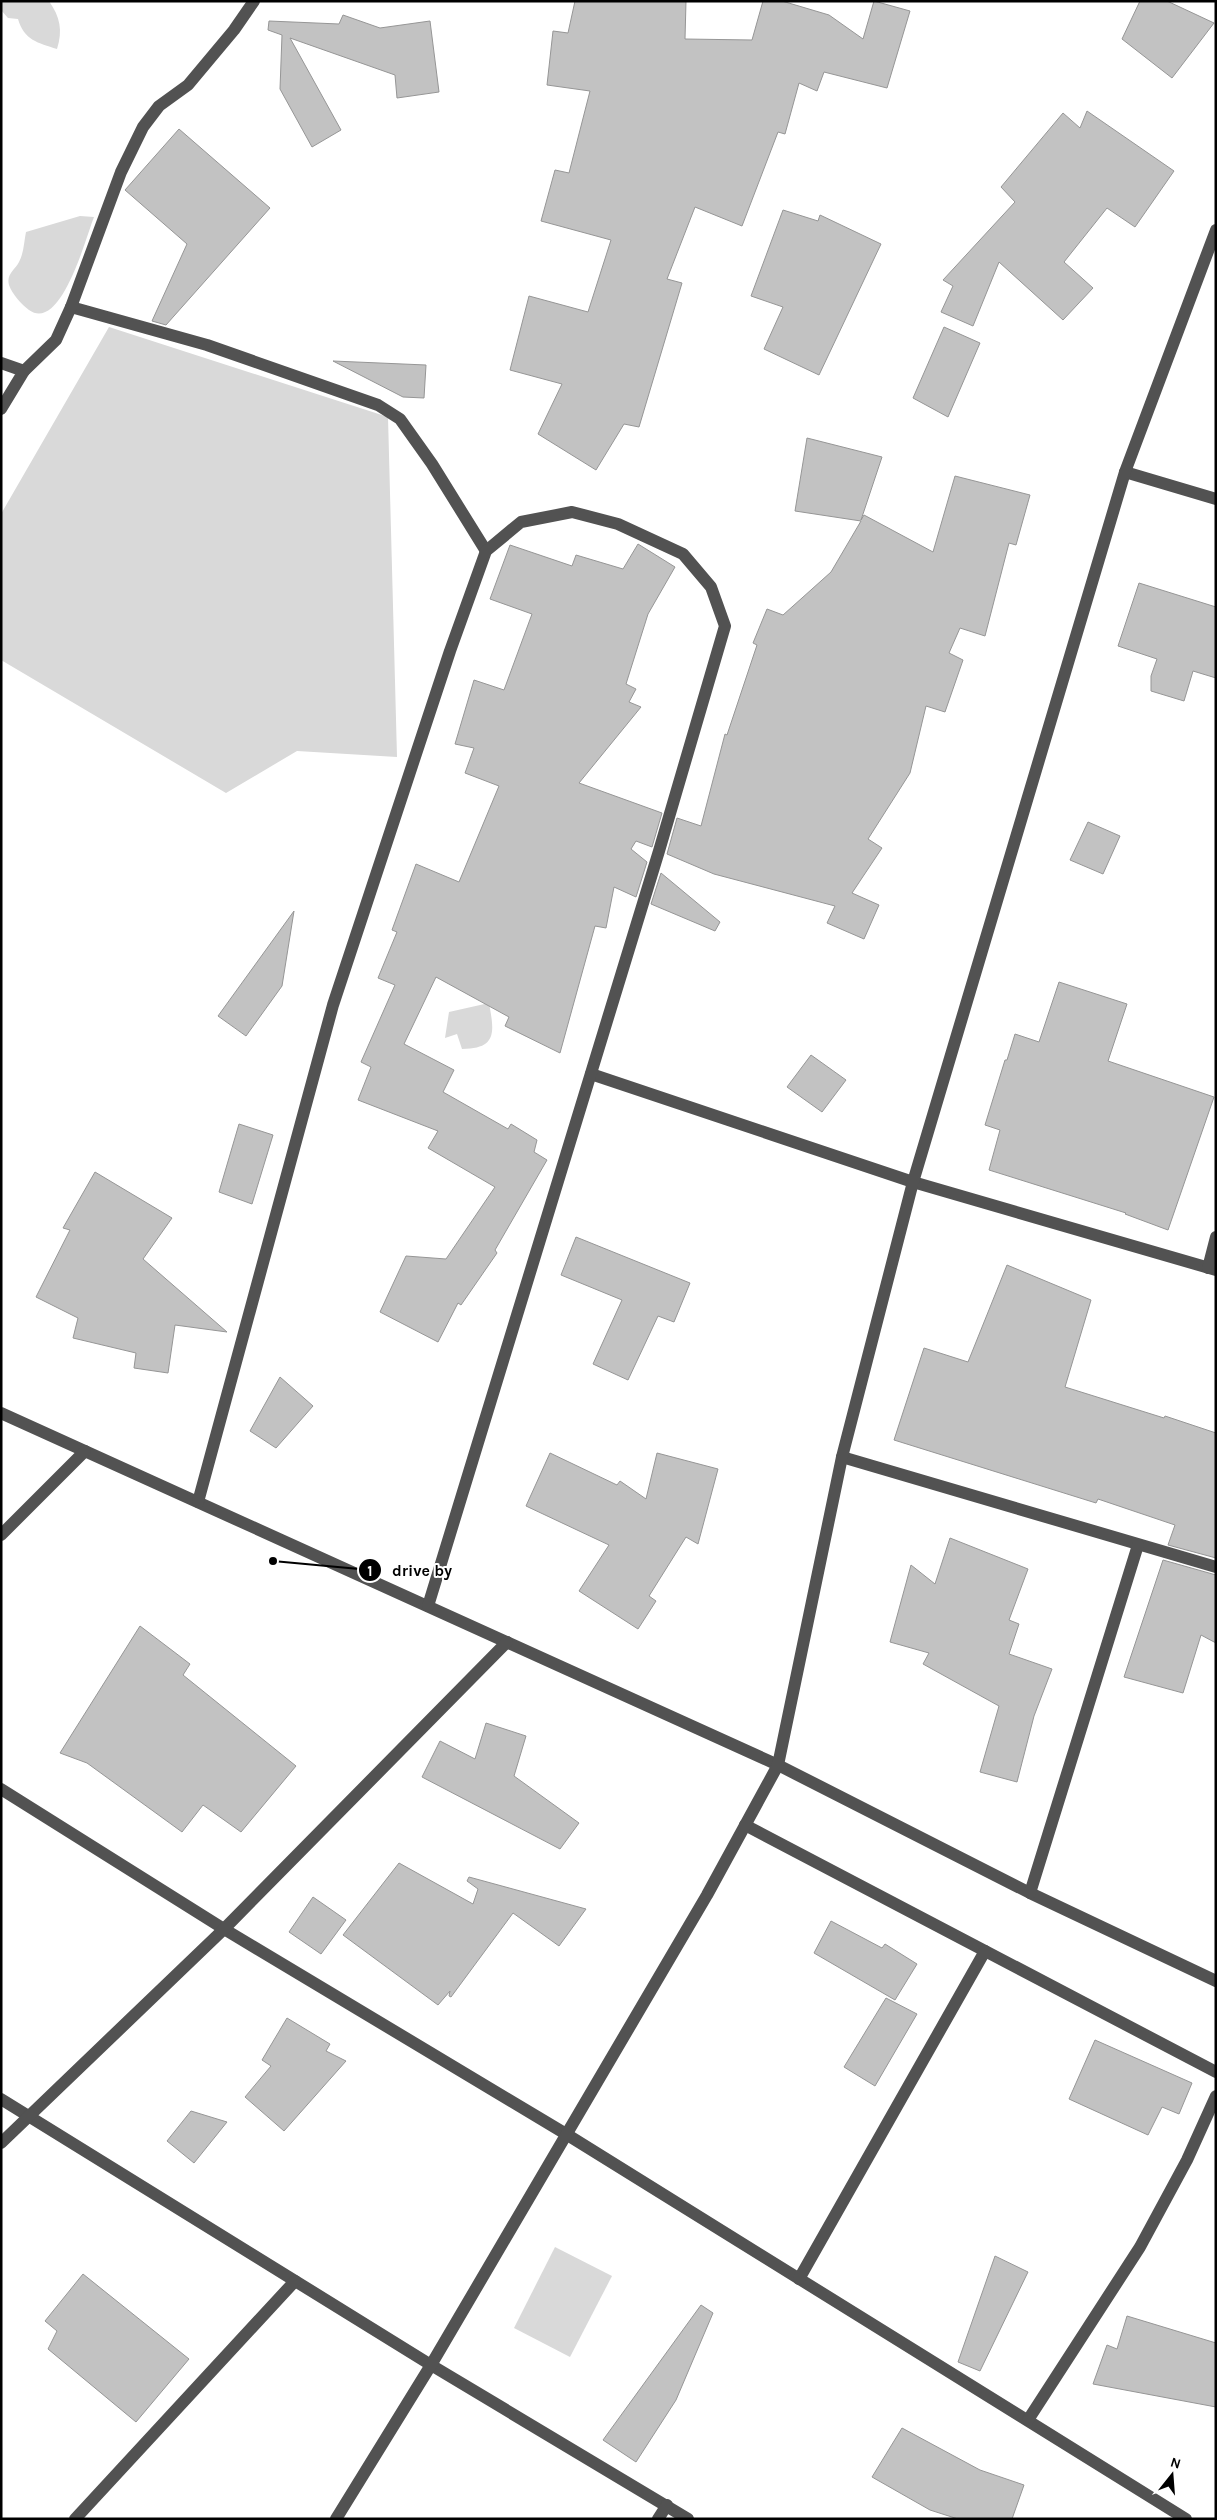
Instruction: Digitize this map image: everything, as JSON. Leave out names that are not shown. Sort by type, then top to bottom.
[{"type":"street","points":[[1,409],[24,371],[56,340],[71,307],[121,172],[143,127],[159,106],[188,85],[234,30],[254,1]]},
{"type":"street","points":[[336,2519],[430,2365],[707,1895],[778,1765],[842,1457],[913,1182],[1125,472],[1216,230]]},
{"type":"street","points":[[71,307],[207,345],[378,405],[400,419],[432,464],[486,551]]},
{"type":"street","points":[[1,363],[24,371]]},
{"type":"street","points":[[1125,472],[1216,499]]},
{"type":"street","points":[[198,1502],[333,1005],[450,651],[486,551],[521,522],[572,512],[618,524],[683,554],[711,587],[725,626],[591,1074],[428,1606]]},
{"type":"street","points":[[591,1074],[913,1182],[1212,1269],[1216,1237]]},
{"type":"street","points":[[1,1413],[778,1765],[1030,1893],[1216,1981]]},
{"type":"street","points":[[1,1535],[85,1451]]},
{"type":"street","points":[[842,1457],[1216,1567]]},
{"type":"street","points":[[1030,1893],[1138,1545]]},
{"type":"street","points":[[1,2143],[224,1929],[507,1642]]},
{"type":"street","points":[[1,1789],[224,1929],[566,2134],[1186,2519]]},
{"type":"street","points":[[745,1825],[1216,2072]]},
{"type":"street","points":[[799,2279],[985,1951]]},
{"type":"street","points":[[1028,2420],[1140,2247],[1187,2160],[1216,2096]]},
{"type":"street","points":[[1,2099],[430,2365],[688,2519]]},
{"type":"street","points":[[75,2519],[296,2281]]},
{"type":"street","points":[[658,2519],[667,2505]]},
{"type":"shaded area","points":[[1,1],[49,1],[58,18],[60,30],[57,49],[33,40],[28,36],[18,19],[8,18],[1,10]]},
{"type":"shaded area","points":[[80,216],[94,217],[78,261],[62,296],[52,308],[41,313],[29,310],[15,296],[8,281],[21,258],[26,232]]},
{"type":"shaded area","points":[[109,327],[388,417],[397,757],[297,751],[226,793],[1,660],[1,514]]},
{"type":"shaded area","points":[[489,1003],[492,1030],[488,1042],[482,1046],[462,1049],[457,1034],[445,1038],[449,1012]]},
{"type":"shaded area","points":[[555,2247],[612,2276],[570,2357],[514,2328]]},
{"type":"building","points":[[575,1],[686,1],[685,39],[752,40],[763,1],[782,1],[829,15],[863,39],[874,1],[910,11],[887,88],[824,72],[817,91],[799,83],[785,134],[778,132],[742,226],[695,207],[667,279],[682,283],[639,427],[624,424],[596,470],[538,434],[562,384],[510,370],[529,296],[588,312],[611,240],[541,221],[555,170],[569,173],[590,91],[547,85],[553,31],[568,33]]},
{"type":"building","points":[[1140,1],[1167,1],[1214,23],[1172,78],[1122,39]]},
{"type":"building","points":[[343,15],[380,28],[430,21],[439,92],[397,98],[395,75],[290,38],[341,130],[312,147],[280,89],[282,35],[268,30],[269,21],[339,24]]},
{"type":"building","points":[[1087,111],[1174,171],[1135,227],[1107,208],[1064,262],[1093,288],[1063,320],[999,262],[973,326],[941,312],[953,286],[943,280],[1015,202],[1001,187],[1063,113],[1080,128]]},
{"type":"building","points":[[179,129],[270,208],[166,325],[152,321],[187,244],[125,190]]},
{"type":"building","points":[[783,210],[818,221],[820,215],[881,244],[819,375],[764,349],[783,307],[751,296]]},
{"type":"building","points":[[944,327],[980,343],[948,417],[913,398]]},
{"type":"building","points":[[333,361],[426,365],[424,398],[403,397]]},
{"type":"building","points":[[807,438],[882,457],[861,520],[864,515],[933,552],[955,476],[1030,495],[1016,545],[1009,543],[985,636],[960,628],[949,653],[963,660],[945,712],[926,706],[910,773],[868,839],[882,848],[852,893],[879,905],[864,939],[827,923],[835,906],[714,874],[667,854],[677,818],[701,826],[725,734],[727,735],[757,645],[753,643],[767,609],[783,615],[831,572],[861,521],[795,511]]},
{"type":"building","points":[[638,544],[675,567],[648,614],[626,684],[636,689],[629,702],[641,707],[579,783],[662,813],[652,847],[636,841],[631,849],[647,862],[636,897],[614,887],[606,928],[595,926],[560,1053],[505,1026],[509,1017],[436,977],[404,1044],[454,1070],[443,1092],[508,1129],[511,1124],[537,1140],[534,1152],[547,1160],[495,1250],[497,1253],[461,1305],[458,1303],[438,1342],[380,1312],[406,1256],[446,1259],[495,1187],[428,1148],[438,1131],[358,1100],[371,1067],[361,1062],[395,985],[378,978],[397,932],[392,930],[416,864],[459,882],[499,786],[465,773],[474,748],[455,744],[474,680],[504,690],[532,614],[490,599],[510,545],[572,566],[576,555],[623,569]]},
{"type":"building","points":[[1139,583],[1216,607],[1216,678],[1193,671],[1184,701],[1151,691],[1151,676],[1157,659],[1118,646]]},
{"type":"building","points":[[1088,822],[1120,836],[1103,874],[1070,860]]},
{"type":"building","points":[[661,873],[720,922],[715,931],[651,904]]},
{"type":"building","points":[[294,911],[282,986],[246,1036],[218,1016]]},
{"type":"building","points":[[1059,982],[1127,1004],[1108,1061],[1214,1097],[1168,1230],[1126,1213],[989,1170],[1000,1130],[985,1125],[1005,1060],[1007,1060],[1015,1034],[1039,1042]]},
{"type":"building","points":[[811,1055],[846,1080],[822,1112],[787,1087]]},
{"type":"building","points":[[239,1124],[273,1135],[252,1204],[219,1192]]},
{"type":"building","points":[[95,1172],[172,1218],[143,1259],[227,1332],[175,1325],[168,1373],[134,1368],[136,1353],[73,1338],[78,1318],[36,1297],[70,1230],[63,1228]]},
{"type":"building","points":[[576,1237],[690,1283],[674,1322],[658,1316],[628,1380],[593,1364],[622,1300],[561,1275]]},
{"type":"building","points":[[1007,1265],[1091,1300],[1065,1387],[1216,1433],[1216,1558],[1168,1545],[1175,1525],[1098,1499],[1096,1503],[894,1440],[924,1348],[968,1362]]},
{"type":"building","points":[[280,1377],[313,1406],[276,1448],[250,1431]]},
{"type":"building","points":[[550,1453],[617,1485],[620,1481],[646,1499],[657,1453],[718,1469],[698,1544],[686,1537],[649,1596],[656,1601],[638,1629],[579,1591],[609,1545],[526,1506]]},
{"type":"building","points":[[950,1538],[1028,1569],[1009,1620],[1019,1624],[1009,1654],[1052,1669],[1034,1716],[1017,1782],[980,1772],[999,1706],[923,1664],[929,1653],[890,1642],[911,1565],[935,1584]]},
{"type":"building","points":[[1163,1560],[1216,1575],[1216,1643],[1201,1635],[1183,1693],[1124,1677]]},
{"type":"building","points":[[140,1626],[190,1664],[183,1675],[296,1766],[241,1832],[203,1805],[182,1832],[87,1763],[60,1753]]},
{"type":"building","points":[[486,1723],[526,1736],[514,1776],[579,1823],[560,1849],[422,1777],[440,1741],[475,1759]]},
{"type":"building","points":[[399,1863],[473,1904],[478,1889],[467,1881],[469,1877],[586,1909],[559,1946],[513,1913],[451,1997],[449,1996],[450,1991],[438,2005],[343,1935]]},
{"type":"building","points":[[313,1897],[346,1920],[321,1954],[289,1932]]},
{"type":"building","points":[[831,1921],[882,1948],[885,1944],[917,1964],[895,2000],[814,1953]]},
{"type":"building","points":[[886,1998],[917,2014],[875,2086],[844,2067]]},
{"type":"building","points":[[287,2018],[330,2044],[326,2051],[346,2061],[284,2131],[245,2097],[271,2066],[262,2060]]},
{"type":"building","points":[[1095,2040],[1192,2083],[1179,2114],[1162,2107],[1148,2135],[1069,2099]]},
{"type":"building","points":[[191,2111],[227,2122],[194,2163],[167,2141]]},
{"type":"building","points":[[995,2256],[1028,2272],[980,2371],[958,2362]]},
{"type":"building","points":[[83,2274],[189,2359],[136,2422],[48,2349],[57,2331],[45,2321]]},
{"type":"building","points":[[701,2305],[713,2313],[676,2400],[636,2462],[603,2440]]},
{"type":"building","points":[[1127,2316],[1216,2343],[1216,2407],[1093,2384],[1107,2345],[1117,2349]]},
{"type":"building","points":[[902,2428],[980,2470],[1024,2485],[1012,2519],[958,2519],[930,2510],[872,2477]]},
{"type":"place","name":"drive by","points":[[273,1561]]}]
